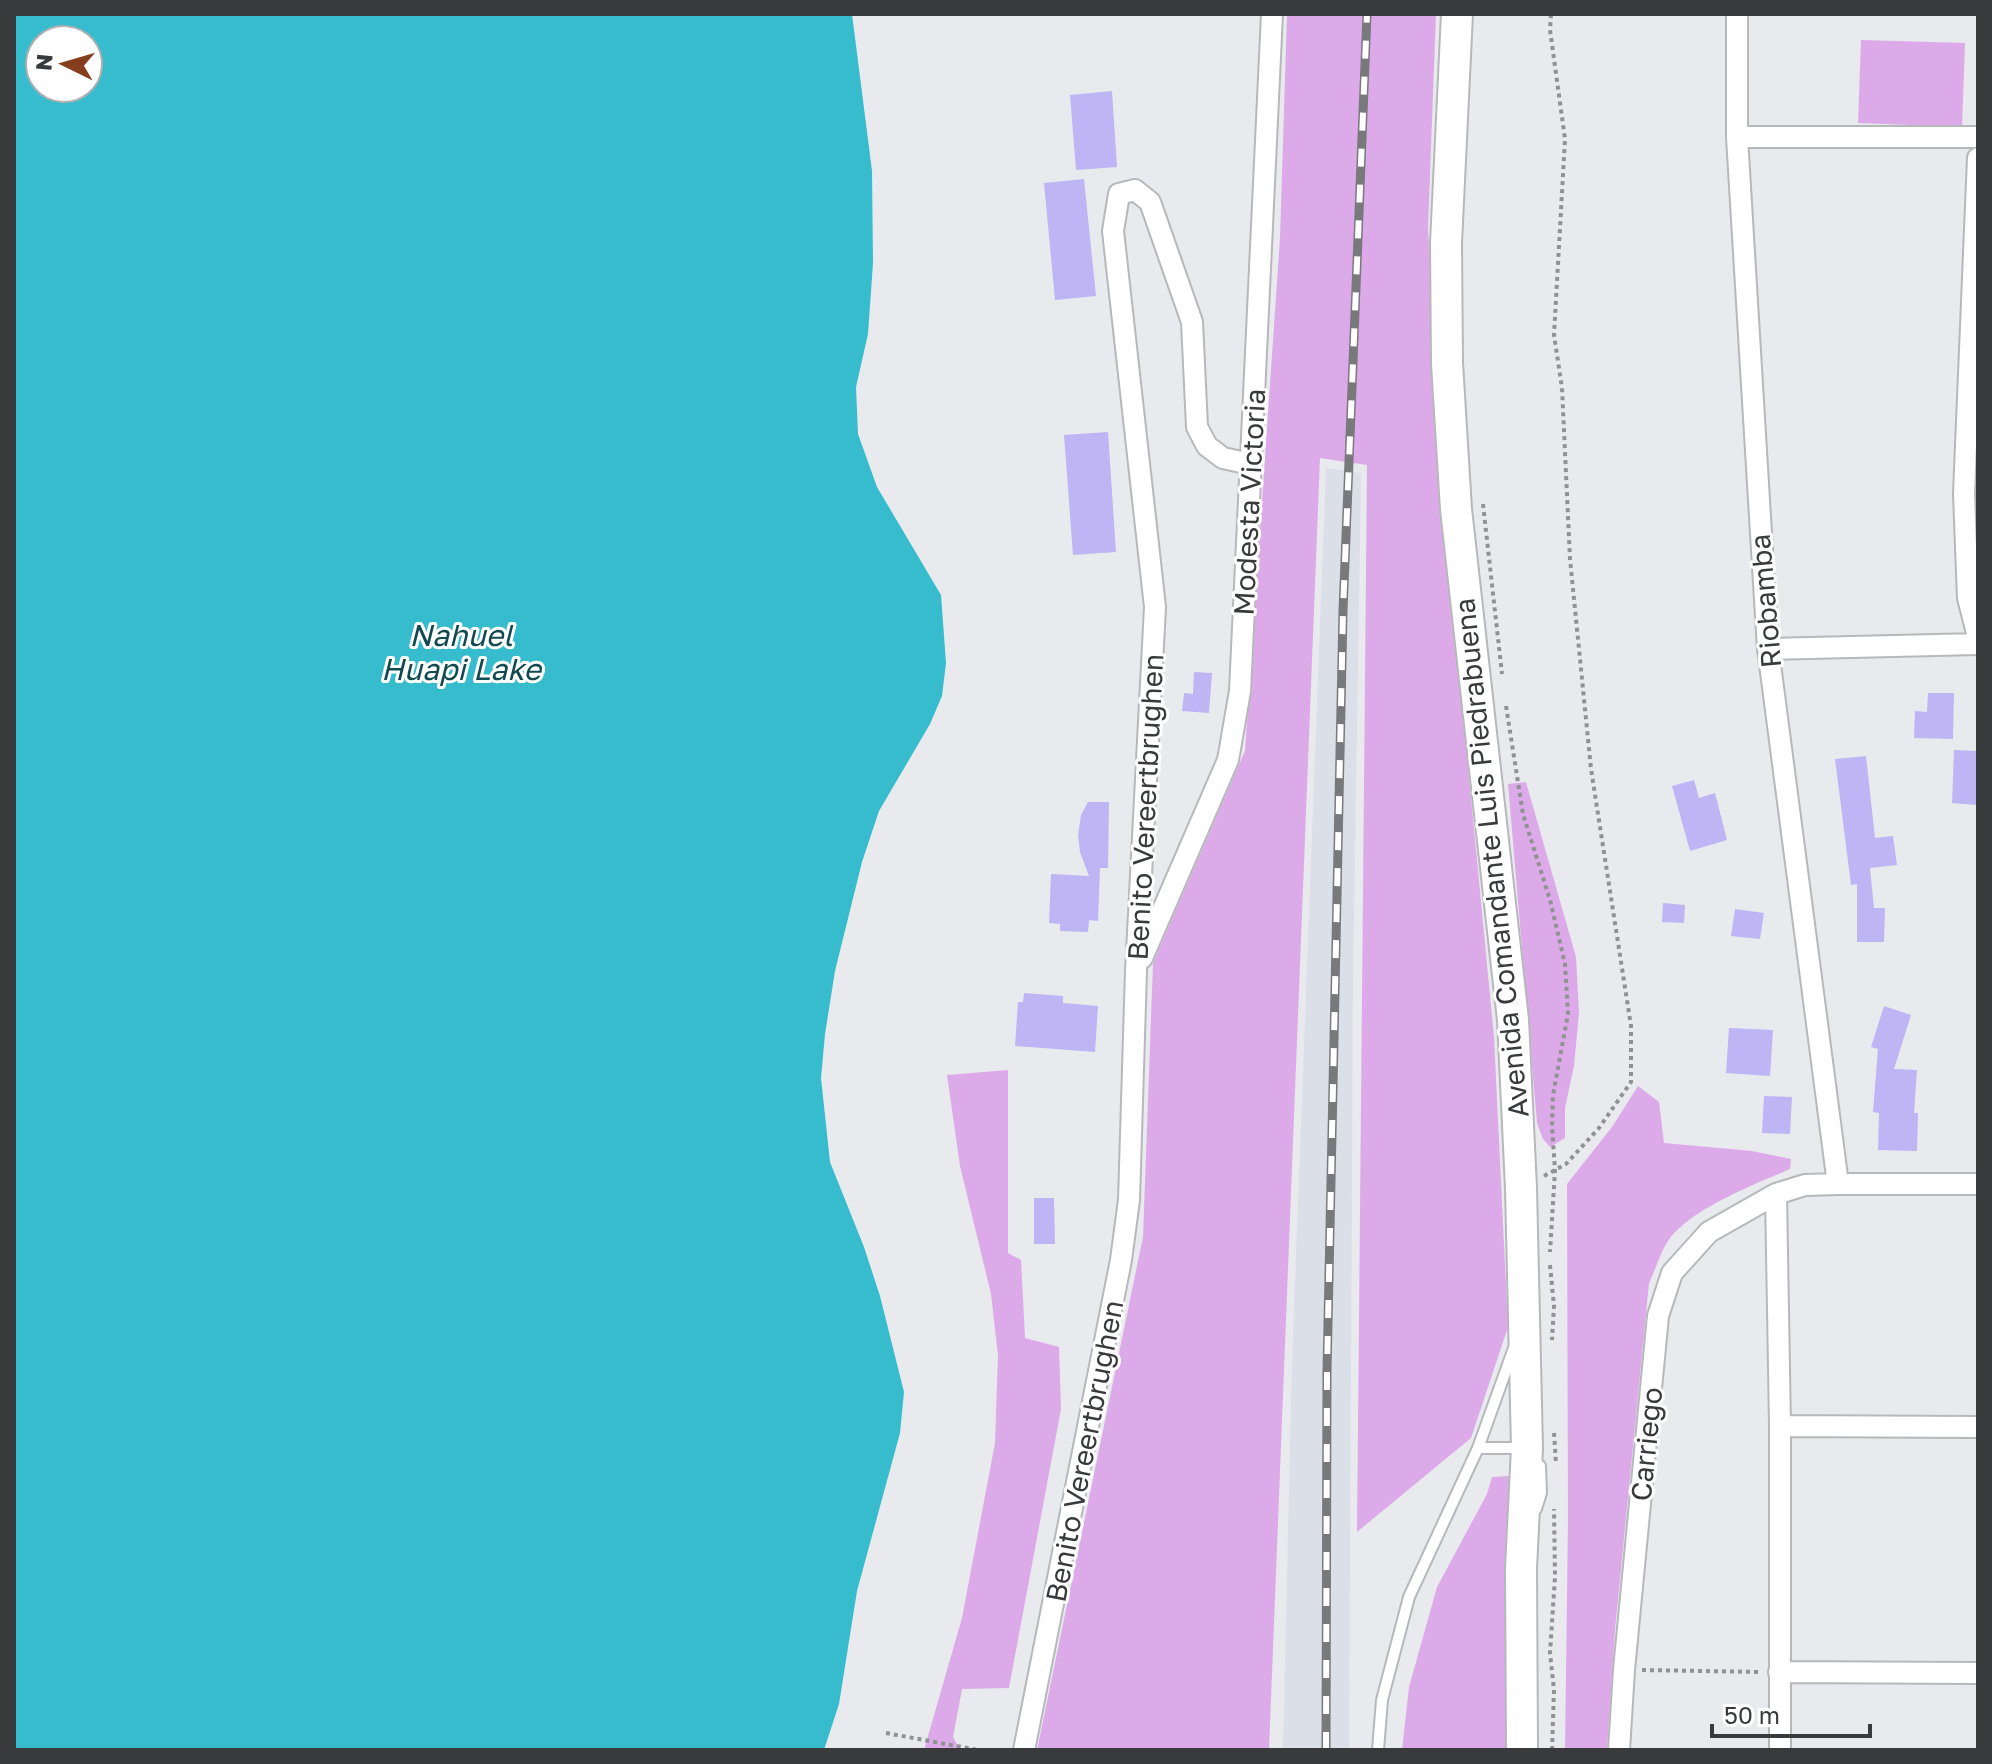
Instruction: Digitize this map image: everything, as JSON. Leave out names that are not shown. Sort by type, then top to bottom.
[{"type":"main road","name":"Avenida Comandante Luis Piedrabuena","points":[[1457,14],[1446,243],[1447,363],[1456,509],[1513,1020],[1521,1188],[1527,1448],[1521,1568],[1522,1750]]},
{"type":"street","name":"Modesta Victoria","points":[[1136,971],[1228,760],[1240,691],[1272,14]]},
{"type":"street","name":"Riobamba","points":[[1737,14],[1737,137],[1768,649],[1838,1184]]},
{"type":"street","points":[[1737,137],[1978,137]]},
{"type":"street","points":[[1978,158],[1964,494],[1968,598],[1978,637]]},
{"type":"street","name":"Benito Vereertbrughen","points":[[1024,1750],[1121,1260],[1129,1200],[1136,971],[1155,607],[1113,231],[1119,194],[1135,190],[1150,202],[1192,322],[1197,427],[1207,446],[1223,458],[1250,464]]},
{"type":"street","points":[[1768,649],[1978,644]]},
{"type":"street","name":"Carriego","points":[[1619,1750],[1658,1316],[1672,1273],[1709,1232],[1776,1194],[1805,1185],[1978,1184]]},
{"type":"street","points":[[1776,1194],[1780,1750]]},
{"type":"street","points":[[1780,1426],[1978,1427]]},
{"type":"street","points":[[1779,1672],[1978,1673]]},
{"type":"lane","points":[[1378,1750],[1382,1700],[1409,1597],[1478,1448],[1524,1319]]},
{"type":"lane","points":[[1478,1448],[1527,1448]]},
{"type":"path","points":[[1521,1188],[1566,1164],[1599,1128],[1631,1082],[1631,1026],[1591,769],[1570,559],[1562,388],[1554,335],[1565,139],[1550,30],[1551,14]]},
{"type":"path","points":[[1624,1670],[1779,1672]]},
{"type":"path","points":[[886,1733],[978,1750]]},
{"type":"shaded area","points":[[1287,14],[1436,14],[1428,229],[1446,538],[1494,1037],[1508,1327],[1471,1438],[1357,1532],[1367,465],[1320,458],[1269,1750],[1037,1750],[1143,1237],[1153,963],[1245,751],[1280,238]]},
{"type":"shaded area","points":[[1861,40],[1965,43],[1962,127],[1858,123]]},
{"type":"shaded area","points":[[1326,468],[1361,473],[1353,982],[1349,1750],[1283,1750],[1292,1361]]},
{"type":"shaded area","points":[[1526,782],[1576,957],[1579,1013],[1574,1066],[1565,1108],[1565,1138],[1550,1147],[1537,1123],[1508,784]]},
{"type":"shaded area","points":[[1008,1070],[1008,1253],[1021,1260],[1025,1338],[1059,1347],[1061,1409],[1009,1688],[962,1689],[953,1737],[960,1750],[924,1750],[962,1618],[995,1443],[998,1355],[991,1294],[960,1166],[947,1075]]},
{"type":"shaded area","points":[[1638,1086],[1659,1102],[1664,1143],[1752,1151],[1791,1159],[1790,1169],[1694,1216],[1670,1238],[1649,1283],[1615,1630],[1607,1750],[1565,1750],[1567,1184],[1612,1127]]},
{"type":"shaded area","points":[[1509,1476],[1508,1750],[1402,1750],[1409,1687],[1437,1587],[1487,1494],[1492,1477]]},
{"type":"water","name":"Nahuel Huapi Lake","points":[[14,14],[852,14],[872,171],[873,263],[868,334],[856,387],[858,434],[877,487],[941,595],[946,663],[942,696],[930,724],[879,811],[862,862],[835,971],[825,1034],[821,1078],[830,1162],[880,1296],[904,1392],[900,1433],[857,1591],[839,1704],[824,1750],[14,1750]]},
{"type":"building","points":[[1112,91],[1117,167],[1076,170],[1070,95]]},
{"type":"building","points":[[1084,179],[1096,296],[1055,300],[1044,183]]},
{"type":"building","points":[[1108,432],[1116,552],[1073,555],[1064,435]]},
{"type":"building","points":[[1194,672],[1212,673],[1209,713],[1182,711],[1184,693],[1193,694]]},
{"type":"building","points":[[1928,693],[1954,693],[1953,739],[1914,738],[1915,711],[1927,712]]},
{"type":"building","points":[[1954,750],[1978,751],[1978,805],[1952,803]]},
{"type":"building","points":[[1866,756],[1875,838],[1893,836],[1897,865],[1870,868],[1874,908],[1885,908],[1884,942],[1857,942],[1857,884],[1851,885],[1835,759]]},
{"type":"building","points":[[1694,780],[1699,798],[1715,793],[1727,840],[1690,851],[1672,786]]},
{"type":"building","points":[[1088,802],[1109,802],[1108,868],[1100,868],[1098,921],[1089,920],[1088,932],[1060,931],[1060,924],[1049,923],[1051,874],[1089,876],[1080,852],[1078,835],[1081,815]]},
{"type":"building","points":[[1663,903],[1685,905],[1684,923],[1662,922]]},
{"type":"building","points":[[1735,909],[1764,913],[1760,939],[1731,936]]},
{"type":"building","points":[[1024,993],[1063,996],[1063,1003],[1098,1006],[1095,1052],[1015,1046],[1018,1002],[1023,1002]]},
{"type":"building","points":[[1884,1006],[1911,1015],[1894,1069],[1917,1070],[1914,1113],[1918,1113],[1917,1151],[1878,1150],[1879,1113],[1873,1112],[1878,1049],[1871,1047]]},
{"type":"building","points":[[1729,1028],[1773,1030],[1770,1076],[1726,1073]]},
{"type":"building","points":[[1764,1096],[1792,1097],[1790,1134],[1762,1133]]},
{"type":"building","points":[[1034,1198],[1054,1198],[1055,1244],[1034,1244]]},
{"type":"railway","points":[[1326,1750],[1327,1371],[1343,611],[1367,14]]}]
